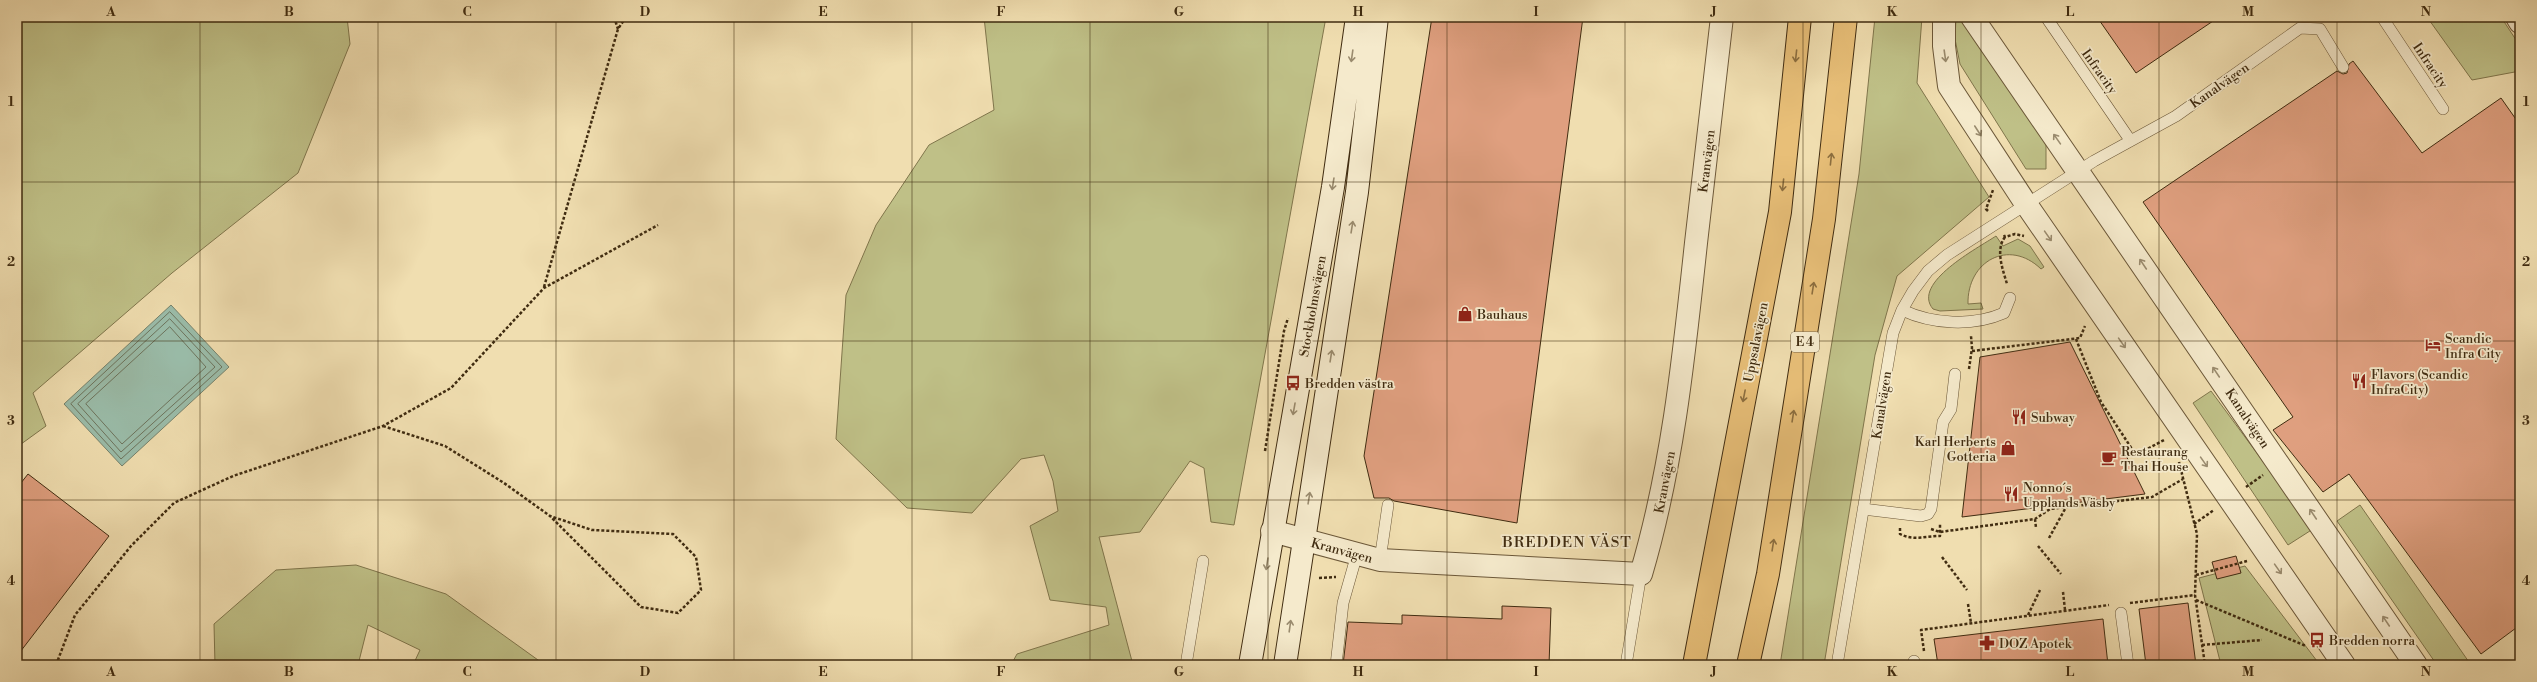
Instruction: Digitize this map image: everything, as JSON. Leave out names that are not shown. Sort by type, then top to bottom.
[{"type":"highway","name":"Uppsalavägen","points":[[1694,665],[1780,212],[1800,17]]},
{"type":"highway","name":"E 4","points":[[1748,665],[1768,574],[1824,219],[1846,17]]},
{"type":"highway","points":[[1682,665],[1731,465]]},
{"type":"highway","points":[[1754,665],[1768,574]]},
{"type":"street","name":"Stockholmsvägen","points":[[1250,665],[1272,531],[1333,187],[1357,17]]},
{"type":"street","name":"Stockholmsvägen","points":[[1285,665],[1302,539],[1357,192],[1377,17]]},
{"type":"street","name":"Kranvägen","points":[[1272,531],[1380,560],[1641,574],[1655,524],[1670,457],[1688,324],[1722,17]]},
{"type":"street","points":[[1944,17],[1944,46],[1949,86],[2026,204],[2344,665]]},
{"type":"street","name":"Kanalvägen","points":[[1972,17],[2079,171],[2416,665]]},
{"type":"street","points":[[2517,17],[2520,22]]},
{"type":"lane","name":"Infracity","points":[[2046,17],[2130,140]]},
{"type":"lane","name":"Infracity","points":[[2382,17],[2443,108]]},
{"type":"lane","name":"Kanalvägen","points":[[1836,665],[1893,333],[1902,310],[1928,271],[2026,204],[2130,140],[2176,116],[2300,28],[2320,29],[2343,67]]},
{"type":"lane","points":[[1902,310],[1918,318],[1936,321],[1968,321],[1994,318],[2004,313],[2010,298]]},
{"type":"lane","points":[[1863,509],[1922,516],[1928,514],[1931,509],[1942,422],[1951,409],[1955,374]]},
{"type":"lane","points":[[1380,560],[1388,505]]},
{"type":"lane","points":[[1336,665],[1343,603],[1357,554]]},
{"type":"lane","points":[[1186,665],[1203,561]]},
{"type":"lane","points":[[1626,665],[1641,574]]},
{"type":"lane","points":[[2118,609],[2128,665]]},
{"type":"path","points":[[614,17],[618,29]]},
{"type":"path","points":[[544,288],[618,29],[626,17]]},
{"type":"path","points":[[56,665],[75,615],[131,546],[174,503],[233,476],[383,426],[451,388],[544,288],[658,224]]},
{"type":"path","points":[[2005,237],[2002,242],[2000,256],[2010,298]]},
{"type":"path","points":[[1972,351],[2080,338],[2088,321]]},
{"type":"path","points":[[2076,339],[2101,402],[2136,455],[2166,439]]},
{"type":"path","points":[[383,426],[446,446],[504,483],[550,516],[641,607],[678,613],[701,590],[696,556],[673,534],[592,530],[550,516]]},
{"type":"path","points":[[2177,457],[2196,534],[2195,595],[2205,665]]},
{"type":"path","points":[[1940,532],[2034,519],[2050,509],[2065,509],[2152,496],[2183,479]]},
{"type":"path","points":[[2049,538],[2065,509]]},
{"type":"path","points":[[2034,519],[2036,528]]},
{"type":"path","points":[[2038,546],[2061,574]]},
{"type":"path","points":[[1942,557],[1966,590]]},
{"type":"path","points":[[2196,575],[2251,560]]},
{"type":"path","points":[[1315,578],[1351,576]]},
{"type":"path","points":[[2027,615],[2040,590]]},
{"type":"path","points":[[2063,592],[2065,610]]},
{"type":"path","points":[[2129,603],[2195,595]]},
{"type":"path","points":[[2196,599],[2307,647]]},
{"type":"path","points":[[1968,604],[1970,623]]},
{"type":"path","points":[[1918,661],[1922,630],[2065,610],[2118,609]]},
{"type":"path","points":[[2202,644],[2262,640]]},
{"type":"green space","points":[[17,17],[347,17],[350,44],[298,173],[172,273],[33,393],[46,426],[17,447]]},
{"type":"green space","points":[[984,17],[1326,17],[1234,525],[1211,522],[1204,468],[1190,461],[1140,532],[1099,537],[1133,665],[1011,665],[1017,654],[1109,625],[1106,607],[1050,600],[1030,526],[1058,511],[1053,481],[1044,455],[1021,459],[972,513],[907,508],[836,439],[846,295],[876,225],[929,145],[994,110]]},
{"type":"green space","points":[[1875,17],[1922,17],[1917,83],[1989,197],[1897,276],[1875,355],[1824,665],[1780,665],[1859,174]]},
{"type":"green space","points":[[1956,17],[1963,17],[2046,138],[2046,169],[2026,169],[1960,64],[1955,39]]},
{"type":"green space","points":[[2427,17],[2501,17],[2520,46],[2520,71],[2472,80]]},
{"type":"green space","points":[[1996,236],[2003,246],[2018,239],[2030,246],[2044,267],[2041,269],[2029,260],[2016,255],[2004,255],[1992,259],[1982,266],[1974,276],[1970,289],[1968,304],[1981,303],[1983,309],[1940,311],[1933,309],[1929,299],[1931,288],[1939,278],[1962,258]]},
{"type":"green space","points":[[2211,391],[2313,529],[2288,545],[2193,403]]},
{"type":"green space","points":[[2360,505],[2471,665],[2437,665],[2337,521]]},
{"type":"green space","points":[[356,565],[446,594],[545,665],[413,665],[420,650],[368,625],[358,665],[215,665],[214,624],[276,570]]},
{"type":"green space","points":[[2245,566],[2320,665],[2221,665],[2199,578]]},
{"type":"water","points":[[171,305],[229,367],[122,466],[64,404]]},
{"type":"building","name":"Bauhaus","points":[[1432,17],[1583,17],[1517,523],[1394,501],[1389,498],[1374,498],[1364,456]]},
{"type":"building","points":[[2097,17],[2219,17],[2136,73]]},
{"type":"building","points":[[2353,61],[2422,153],[2501,98],[2520,125],[2520,625],[2481,654],[2349,474],[2323,492],[2273,430],[2293,417],[2143,202],[2337,71],[2343,74],[2347,73],[2349,64]]},
{"type":"building","points":[[2070,342],[2145,494],[1962,517],[1980,357]]},
{"type":"building","points":[[28,474],[109,536],[17,656],[17,488]]},
{"type":"building","points":[[2236,556],[2241,573],[2217,579],[2212,562]]},
{"type":"building","points":[[2188,603],[2196,665],[2146,665],[2139,609]]},
{"type":"building","points":[[1502,606],[1551,608],[1549,665],[1343,665],[1348,622],[1402,624],[1402,615],[1502,619]]},
{"type":"building","points":[[2103,619],[2108,665],[1938,665],[1934,639]]},
{"type":"place","name":"Bauhaus","points":[[1465,314]]},
{"type":"place","name":"Scandic Infra City","points":[[2433,345]]},
{"type":"place","name":"Flavors (Scandic InfraCity)","points":[[2359,381]]},
{"type":"place","name":"Bredden västra","points":[[1293,383]]},
{"type":"place","name":"Subway","points":[[2019,417]]},
{"type":"place","name":"Karl Herberts Gotteria","points":[[2008,448]]},
{"type":"place","name":"Restaurang Thai House","points":[[2109,458]]},
{"type":"place","name":"Nonno´s Upplands Väsby","points":[[2011,494]]},
{"type":"place","name":"Bredden norra","points":[[2317,640]]},
{"type":"place","name":"DOZ Apotek","points":[[1987,643]]},
{"type":"district","name":"BREDDEN VÄST","points":[[1567,542]]}]
